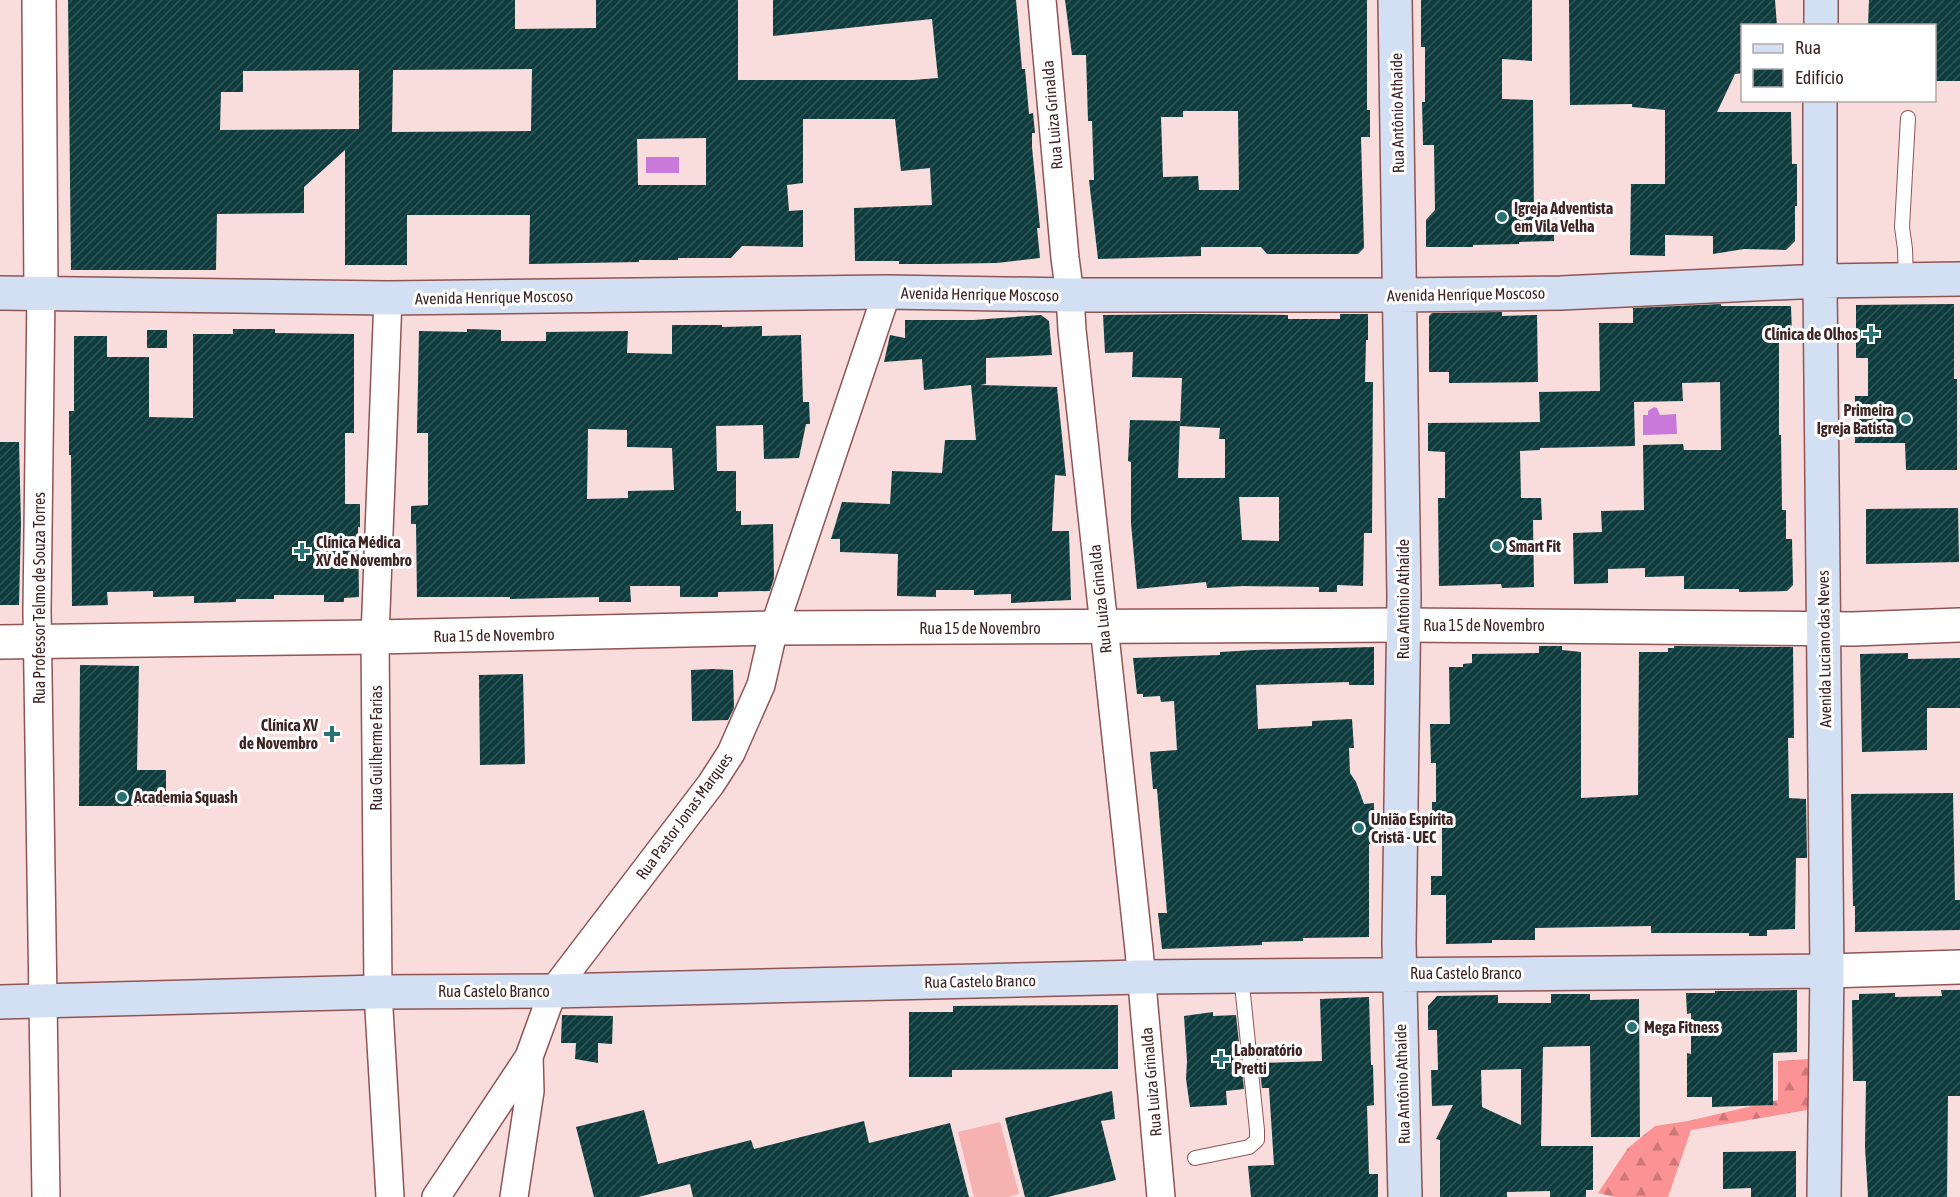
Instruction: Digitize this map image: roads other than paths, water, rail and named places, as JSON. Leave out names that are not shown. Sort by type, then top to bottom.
[{"type":"main road","name":"Rua Antônio Athaíde","points":[[1395,0],[1403,625],[1399,973],[1405,1197]]},
{"type":"main road","points":[[1821,0],[1821,24]]},
{"type":"main road","name":"Avenida Luciano das Neves","points":[[1820,102],[1827,971],[1824,1197]]},
{"type":"main road","name":"Avenida Henrique Moscoso","points":[[0,293],[388,298],[888,292],[1070,295],[1399,295],[1561,293],[1820,281],[1960,279]]},
{"type":"main road","name":"Rua Castelo Branco","points":[[0,1002],[1241,975],[1827,971]]},
{"type":"street","name":"Rua Professor Telmo de Souza Torres","points":[[39,0],[41,293],[38,642],[46,1197]]},
{"type":"street","name":"Rua Luiza Grinalda","points":[[1042,0],[1072,330],[1142,977],[1161,1197]]},
{"type":"street","name":"Rua Pastor Jonas Marques","points":[[436,1197],[529,1057],[553,991],[711,784],[731,753],[761,685],[774,628],[888,292]]},
{"type":"street","name":"Rua Guilherme Farias","points":[[388,298],[375,637],[378,992],[390,1197]]},
{"type":"street","name":"Rua 15 de Novembro","points":[[0,642],[774,628],[1403,625],[1824,629],[1960,625]]},
{"type":"street","name":"Rua Castelo Branco","points":[[1827,971],[1960,967]]},
{"type":"street","points":[[514,1197],[530,1091],[529,1057]]},
{"type":"lane","points":[[1906,280],[1902,227],[1908,118]]},
{"type":"lane","points":[[1195,1158],[1249,1147],[1257,1140],[1241,975]]},
{"type":"place","name":"Igreja Adventista em Vila Velha","points":[[1502,217]]},
{"type":"place","name":"Clínica de Olhos","points":[[1871,334]]},
{"type":"place","name":"Primeira Igreja Batista","points":[[1906,419]]},
{"type":"place","name":"Smart Fit","points":[[1497,546]]},
{"type":"place","name":"Clínica Médica XV de Novembro","points":[[302,551]]},
{"type":"place","name":"Clínica XV de Novembro","points":[[332,734]]},
{"type":"place","name":"Academia Squash","points":[[122,797]]},
{"type":"place","name":"União Espírita Cristã - UEC","points":[[1359,828]]},
{"type":"place","name":"Mega Fitness","points":[[1632,1027]]},
{"type":"place","name":"Laboratório Pretti","points":[[1221,1059]]}]
